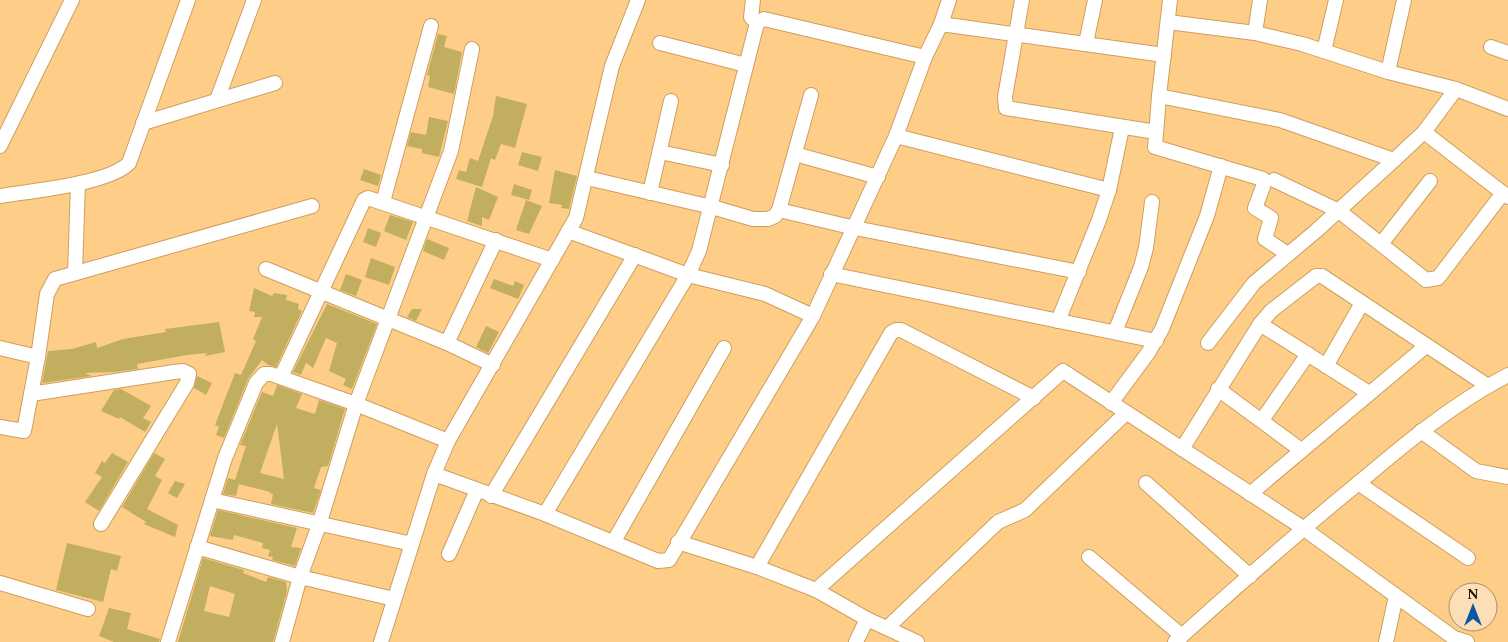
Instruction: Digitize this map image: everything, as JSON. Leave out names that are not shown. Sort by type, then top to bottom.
[{"type":"street","points":[[0,146],[72,0]]},
{"type":"street","points":[[0,196],[78,184],[123,169],[129,163],[188,0]]},
{"type":"street","points":[[217,100],[254,0]]},
{"type":"street","points":[[395,642],[383,637],[434,474],[448,441],[576,218],[612,66],[638,0]]},
{"type":"street","points":[[753,0],[751,17],[757,23]]},
{"type":"street","points":[[434,474],[545,514],[664,562],[669,560],[813,316],[896,136],[925,57],[941,24],[949,0]]},
{"type":"street","points":[[1022,0],[1005,97],[1006,108],[1156,132]]},
{"type":"street","points":[[1086,43],[1095,0]]},
{"type":"street","points":[[1170,0],[1158,96],[1156,146],[1160,149],[1221,166],[1264,181],[1255,208],[1271,218],[1265,239],[1288,254]]},
{"type":"street","points":[[1255,33],[1260,0]]},
{"type":"street","points":[[1324,51],[1336,0]]},
{"type":"street","points":[[1388,72],[1404,0]]},
{"type":"street","points":[[545,514],[688,275],[700,251],[757,23],[764,19],[925,57]]},
{"type":"street","points":[[1168,22],[1255,33],[1324,51],[1388,72],[1456,89],[1508,109]]},
{"type":"street","points":[[941,24],[1164,55]]},
{"type":"street","points":[[383,202],[431,26]]},
{"type":"street","points":[[660,43],[746,65]]},
{"type":"street","points":[[1492,47],[1508,53]]},
{"type":"street","points":[[282,642],[300,577],[319,524],[356,404],[451,151],[472,49]]},
{"type":"street","points":[[143,123],[275,83]]},
{"type":"street","points":[[1208,343],[1254,283],[1340,211],[1424,132],[1456,89]]},
{"type":"street","points":[[586,178],[712,207],[754,219],[768,219],[779,210],[812,95]]},
{"type":"street","points":[[1158,96],[1280,120],[1394,160]]},
{"type":"street","points":[[650,193],[671,101]]},
{"type":"street","points":[[1058,320],[1079,272],[1109,190],[1122,128]]},
{"type":"street","points":[[1274,180],[1340,211],[1426,280],[1438,278],[1505,195],[1424,132]]},
{"type":"street","points":[[896,136],[1109,190]]},
{"type":"street","points":[[660,152],[722,165]]},
{"type":"street","points":[[795,154],[878,177]]},
{"type":"street","points":[[1111,403],[1156,341],[1207,216],[1221,166]]},
{"type":"street","points":[[1381,244],[1430,181]]},
{"type":"street","points":[[75,273],[78,184]]},
{"type":"street","points":[[281,377],[364,200],[373,198],[552,260]]},
{"type":"street","points":[[1115,332],[1141,267],[1146,248],[1152,202]]},
{"type":"street","points":[[0,427],[24,431],[38,357],[47,294],[55,280],[312,206]]},
{"type":"street","points":[[779,210],[854,228],[1079,272]]},
{"type":"street","points":[[568,231],[688,275],[765,294],[813,316]]},
{"type":"street","points":[[447,343],[496,240]]},
{"type":"street","points":[[492,496],[635,255]]},
{"type":"street","points":[[266,269],[322,290],[447,343],[492,365]]},
{"type":"street","points":[[831,274],[1156,341]]},
{"type":"street","points":[[1182,449],[1260,324],[1271,311],[1316,276],[1322,276],[1488,386]]},
{"type":"street","points":[[1326,366],[1362,303]]},
{"type":"street","points":[[1260,324],[1369,393]]},
{"type":"street","points":[[757,567],[891,333],[901,330],[1034,398]]},
{"type":"street","points":[[1250,494],[1426,346]]},
{"type":"street","points":[[0,348],[38,357]]},
{"type":"street","points":[[614,541],[724,348]]},
{"type":"street","points":[[1262,420],[1308,354]]},
{"type":"street","points":[[31,394],[174,372],[183,371],[189,374],[187,383],[101,524]]},
{"type":"street","points":[[816,590],[1063,371],[1303,528],[1454,638],[1464,642]]},
{"type":"street","points":[[168,642],[225,458],[256,383],[264,374],[281,377],[356,404],[448,441]]},
{"type":"street","points":[[1089,557],[1178,639],[1303,528],[1420,432],[1488,386],[1508,375]]},
{"type":"street","points":[[1218,389],[1302,450]]},
{"type":"street","points":[[887,628],[998,522],[1024,510],[1126,413]]},
{"type":"street","points":[[1420,432],[1479,472],[1508,477]]},
{"type":"street","points":[[1358,483],[1468,558]]},
{"type":"street","points":[[1146,484],[1250,576]]},
{"type":"street","points":[[449,554],[477,490]]},
{"type":"street","points":[[212,500],[412,544]]},
{"type":"street","points":[[678,542],[757,567],[816,590],[867,619],[917,642]]},
{"type":"street","points":[[197,546],[300,577],[394,599]]},
{"type":"street","points":[[0,583],[88,609]]},
{"type":"street","points":[[1386,642],[1396,596]]},
{"type":"street","points":[[856,642],[867,619]]},
{"type":"building","points":[[438,34],[447,36],[444,47],[462,52],[454,94],[428,87],[430,76],[427,75]]},
{"type":"building","points":[[496,96],[527,104],[515,148],[501,144],[495,160],[491,158],[482,187],[456,179],[459,170],[466,172],[470,158],[478,161],[493,116]]},
{"type":"building","points":[[429,117],[448,121],[439,157],[422,153],[422,149],[407,146],[411,132],[426,135]]},
{"type":"building","points":[[522,152],[542,157],[538,171],[518,165]]},
{"type":"building","points":[[364,169],[381,175],[378,186],[360,180]]},
{"type":"building","points":[[555,170],[577,176],[569,209],[561,208],[562,205],[549,203]]},
{"type":"building","points":[[514,184],[532,190],[529,200],[511,195]]},
{"type":"building","points":[[476,187],[498,197],[489,220],[482,217],[482,226],[467,221]]},
{"type":"building","points":[[526,200],[542,206],[529,234],[516,230]]},
{"type":"building","points":[[390,215],[413,222],[406,240],[384,231]]},
{"type":"building","points":[[368,228],[381,233],[376,247],[363,242]]},
{"type":"building","points":[[427,239],[449,248],[444,260],[423,251]]},
{"type":"building","points":[[371,258],[395,267],[389,285],[365,277]]},
{"type":"building","points":[[346,274],[362,280],[356,296],[340,290]]},
{"type":"building","points":[[494,279],[513,286],[515,281],[524,285],[518,299],[490,288]]},
{"type":"building","points":[[254,288],[272,296],[274,293],[287,295],[286,300],[299,304],[298,309],[302,311],[276,367],[268,365],[262,360],[248,379],[224,438],[216,435],[219,427],[215,425],[235,373],[241,375],[256,341],[253,339],[262,317],[254,317],[255,312],[249,311]]},
{"type":"building","points":[[327,304],[377,324],[352,389],[343,385],[346,379],[329,371],[337,343],[326,338],[313,368],[306,363],[301,375],[293,372]]},
{"type":"building","points":[[412,309],[422,309],[416,321],[407,317]]},
{"type":"building","points":[[219,322],[225,352],[205,356],[207,353],[187,355],[137,364],[138,369],[85,373],[92,376],[42,383],[48,351],[72,349],[96,342],[97,348],[123,339],[166,332],[165,329]]},
{"type":"building","points":[[486,326],[499,332],[488,353],[476,347]]},
{"type":"building","points":[[197,376],[212,383],[206,395],[194,388]]},
{"type":"building","points":[[277,385],[302,394],[296,408],[315,414],[319,400],[345,409],[328,466],[321,467],[314,488],[321,490],[313,513],[271,504],[273,494],[270,492],[239,484],[236,496],[223,494],[228,478],[235,480],[246,446],[240,445],[262,392],[273,396]],"holes":[[[277,424],[284,479],[260,473]]]},
{"type":"building","points":[[121,389],[151,406],[143,418],[151,422],[145,432],[120,417],[119,419],[101,411],[114,390]]},
{"type":"building","points":[[112,453],[128,462],[99,511],[85,502],[102,477],[95,473],[102,461],[105,463]]},
{"type":"building","points":[[154,453],[165,459],[155,476],[162,480],[147,509],[178,525],[175,537],[144,524],[146,522],[122,507]]},
{"type":"building","points":[[175,481],[185,484],[177,498],[168,493]]},
{"type":"building","points":[[218,510],[297,528],[291,547],[301,548],[295,566],[272,560],[273,557],[268,556],[270,550],[262,548],[263,543],[234,535],[233,540],[210,536]]},
{"type":"building","points":[[67,543],[121,556],[117,571],[111,569],[103,602],[56,590]]},
{"type":"building","points":[[203,558],[244,570],[243,573],[266,582],[268,577],[286,582],[287,591],[273,642],[178,642]],"holes":[[[210,586],[235,594],[229,617],[204,611]]]},
{"type":"building","points":[[109,608],[131,613],[127,629],[160,639],[159,642],[114,642],[99,636]]}]
